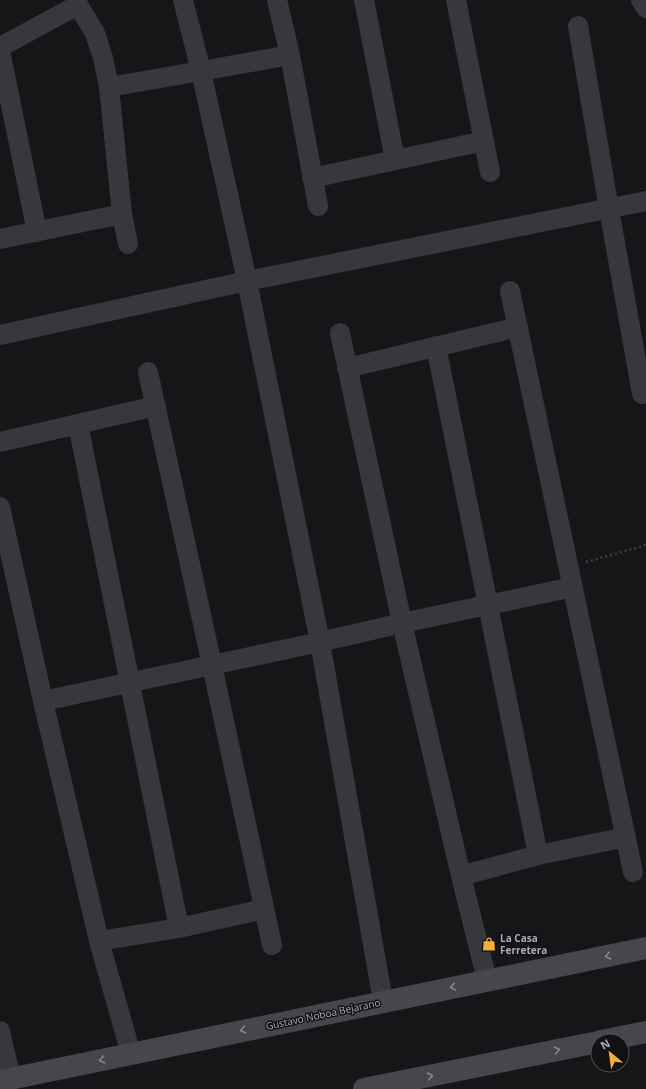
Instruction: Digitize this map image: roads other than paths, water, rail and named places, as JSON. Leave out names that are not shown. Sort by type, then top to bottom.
[{"type":"street","points":[[183,0],[201,72],[247,281],[320,642],[383,1001]]},
{"type":"street","points":[[277,0],[290,55],[318,206]]},
{"type":"street","points":[[364,0],[394,160]]},
{"type":"street","points":[[456,0],[490,172]]},
{"type":"street","points":[[641,0],[646,8]]},
{"type":"street","points":[[0,47],[78,2],[96,33],[109,87],[122,214],[128,244]]},
{"type":"street","points":[[578,26],[608,209],[642,394]]},
{"type":"street","points":[[0,51],[37,232]]},
{"type":"street","points":[[109,87],[201,72],[290,55]]},
{"type":"street","points":[[312,178],[484,141]]},
{"type":"street","points":[[0,335],[247,281],[646,201]]},
{"type":"street","points":[[0,239],[122,214]]},
{"type":"street","points":[[510,291],[633,872]]},
{"type":"street","points":[[347,368],[518,327]]},
{"type":"street","points":[[340,333],[402,623],[461,876],[487,980]]},
{"type":"street","points":[[436,346],[538,855]]},
{"type":"street","points":[[148,372],[272,945]]},
{"type":"street","points":[[0,442],[156,406]]},
{"type":"street","points":[[78,424],[179,928]]},
{"type":"street","points":[[0,507],[43,701],[99,941],[131,1054]]},
{"type":"street","points":[[43,701],[573,587]]},
{"type":"street","points":[[461,876],[538,855],[626,837]]},
{"type":"street","points":[[99,941],[179,928],[264,909]]},
{"type":"street","name":"Gustavo Noboa Bejarano","points":[[6,1080],[383,1001],[646,948]]},
{"type":"street","points":[[0,1031],[6,1080]]},
{"type":"street","points":[[630,1035],[646,1032]]},
{"type":"street","points":[[364,1089],[400,1086],[590,1043]]},
{"type":"place","name":"La Casa Ferretera","points":[[489,944]]}]
